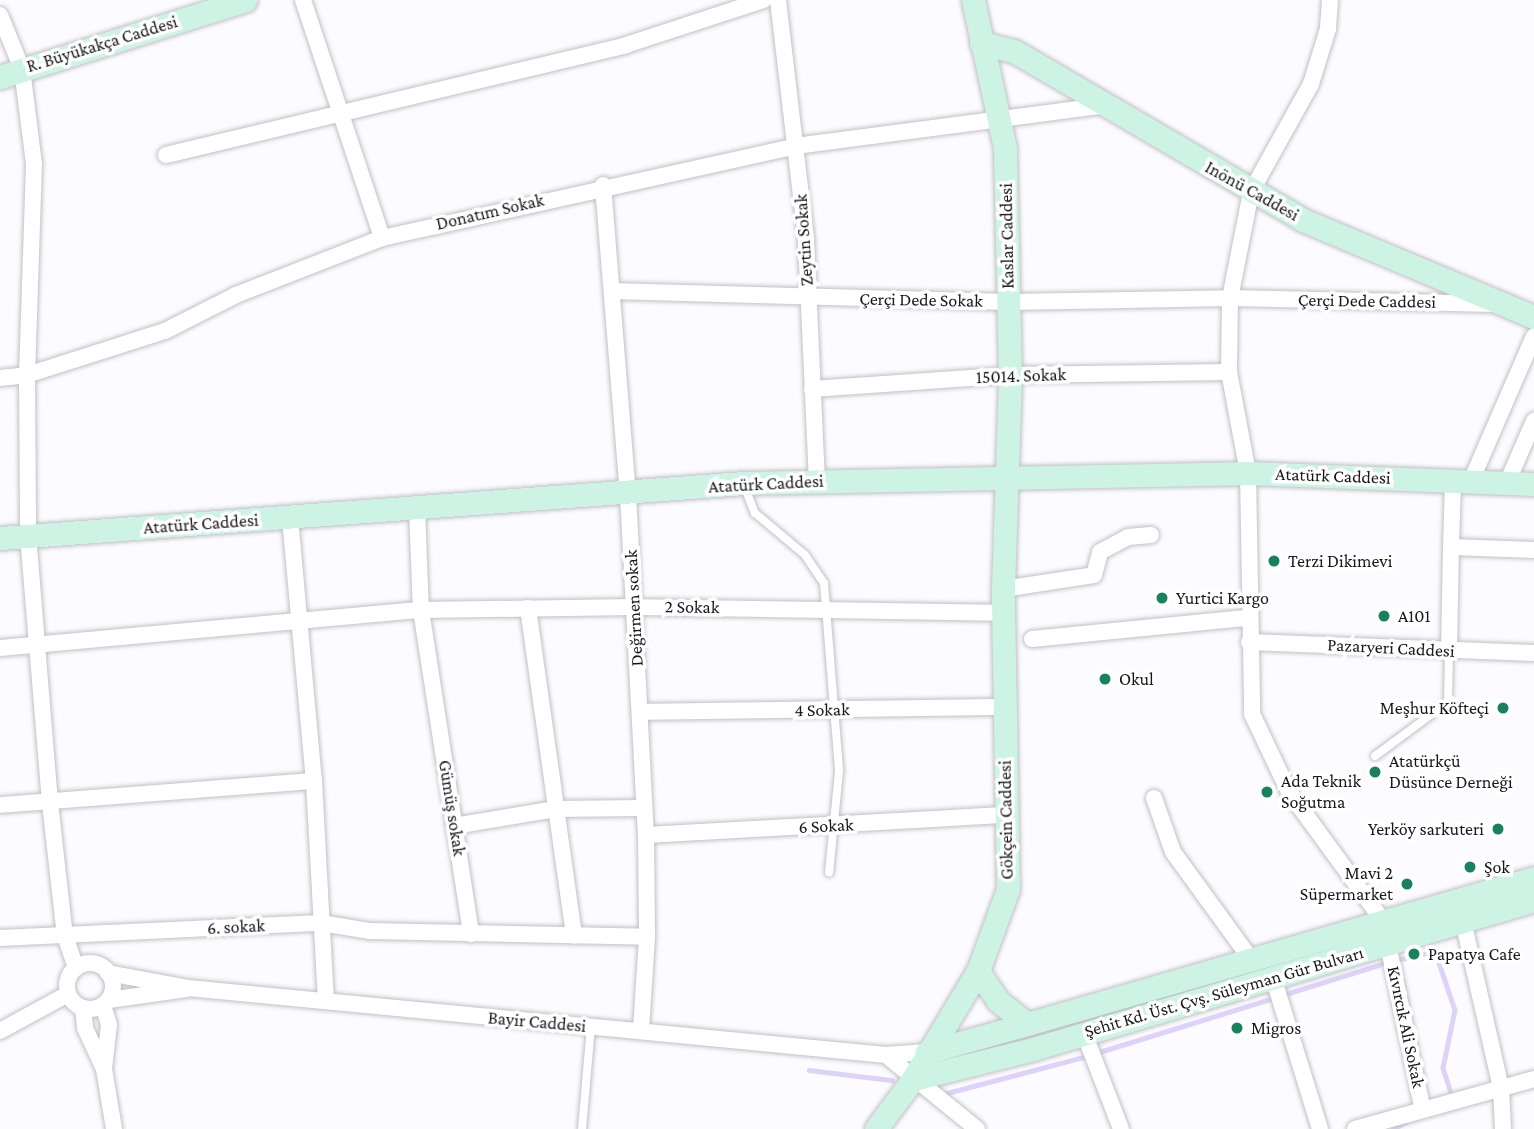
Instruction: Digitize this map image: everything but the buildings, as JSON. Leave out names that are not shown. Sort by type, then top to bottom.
[{"type":"street","name":"R. Büyükakça Caddesi","points":[[11,73],[245,0]]},
{"type":"street","points":[[303,0],[382,238]]},
{"type":"street","points":[[166,155],[340,116],[626,45],[764,0]]},
{"type":"street","name":"Zeytin Sokak","points":[[778,0],[796,146],[808,298],[817,481]]},
{"type":"street","name":"Kaslar Caddesi","points":[[973,0],[1005,148],[1010,375],[1007,475]]},
{"type":"street","name":"Kıvırcık Ali Sokak","points":[[1330,0],[1325,38],[1311,84],[1251,192],[1230,298],[1229,372],[1248,473],[1251,714],[1289,792],[1383,921],[1423,1110]]},
{"type":"street","points":[[0,15],[11,73],[34,164],[35,220],[27,376],[28,535],[50,803],[65,936],[76,968]]},
{"type":"street","name":"Inönü Caddesi","points":[[981,43],[1014,51],[1303,220],[1534,317]]},
{"type":"street","name":"Donatım Sokak","points":[[0,378],[27,376],[165,331],[236,295],[382,238],[603,186],[796,146],[999,116],[1106,105]]},
{"type":"street","name":"Değirmen sokak","points":[[603,186],[628,494],[645,808],[647,937],[641,1031]]},
{"type":"street","name":"Çerçi Dede Sokak","points":[[612,290],[1008,302],[1230,298]]},
{"type":"street","name":"Çerçi Dede Caddesi","points":[[1230,298],[1505,305]]},
{"type":"street","points":[[1449,651],[1451,547],[1462,480],[1534,336]]},
{"type":"street","name":"15014. Sokak","points":[[813,389],[1010,375],[1229,372]]},
{"type":"street","points":[[1507,482],[1534,421]]},
{"type":"street","name":"Atatürk Caddesi","points":[[0,538],[628,494],[743,483],[1007,475],[1248,473],[1534,484]]},
{"type":"street","name":"Gökçein Caddesi","points":[[876,1129],[912,1079],[978,971],[1008,889],[1003,613],[1007,475]]},
{"type":"street","name":"Gümüş sokak","points":[[416,508],[421,610],[471,934]]},
{"type":"street","points":[[290,518],[314,781],[326,1002]]},
{"type":"street","points":[[1003,589],[1094,575],[1100,552],[1128,537],[1151,535]]},
{"type":"street","points":[[1451,547],[1534,550]]},
{"type":"street","name":"2 Sokak","points":[[0,648],[298,618],[421,610],[634,607],[1003,613]]},
{"type":"street","points":[[528,608],[574,936]]},
{"type":"street","points":[[1032,639],[1248,618]]},
{"type":"street","name":"Pazaryeri Caddesi","points":[[1249,642],[1534,653]]},
{"type":"street","name":"4 Sokak","points":[[640,712],[1004,707]]},
{"type":"street","points":[[0,805],[314,781]]},
{"type":"street","points":[[1154,797],[1173,852],[1250,958]]},
{"type":"street","points":[[454,826],[556,809],[645,808]]},
{"type":"street","name":"6 Sokak","points":[[646,835],[1006,815]]},
{"type":"street","name":"Şehit Kd. Üst. Çvş. Süleyman Gür Bulvarı","points":[[912,1079],[1086,1039],[1274,982],[1392,957],[1461,911],[1534,878]]},
{"type":"street","name":"Şehit Kd. Üst. Çvş. Süleyman Gür Bulvarı","points":[[927,1052],[1383,921],[1534,900]]},
{"type":"street","points":[[1461,911],[1501,1088],[1503,1129]]},
{"type":"street","name":"6. sokak","points":[[0,938],[321,923],[370,931],[471,934]]},
{"type":"street","points":[[471,934],[647,937]]},
{"type":"street","points":[[104,1069],[109,1025],[106,1002],[113,986],[108,972],[96,964],[76,968],[67,980],[68,994],[83,1008],[85,1028],[104,1069],[114,1129]]},
{"type":"street","points":[[978,971],[998,1001],[1027,1024]]},
{"type":"street","name":"Bayir Caddesi","points":[[108,972],[188,988],[326,1002],[886,1055],[927,1052]]},
{"type":"street","points":[[1274,982],[1320,1129]]},
{"type":"street","name":"Bayir Caddesi","points":[[106,1002],[188,988]]},
{"type":"street","points":[[0,1031],[68,994]]},
{"type":"street","points":[[83,1008],[106,1002]]},
{"type":"street","points":[[1086,1039],[1121,1129]]},
{"type":"street","points":[[886,1055],[912,1079],[977,1129]]},
{"type":"street","points":[[1355,1129],[1534,1079]]},
{"type":"lane","points":[[743,483],[755,513],[817,569],[829,609],[836,709],[836,825],[829,873]]},
{"type":"lane","points":[[1375,756],[1448,702],[1449,651]]},
{"type":"lane","points":[[582,1129],[590,1027]]},
{"type":"waterway","points":[[1396,960],[1435,951],[1455,1010],[1443,1068],[1450,1090]]},
{"type":"waterway","points":[[1283,995],[1388,962]]},
{"type":"waterway","points":[[1096,1053],[1274,998]]},
{"type":"waterway","points":[[947,1093],[1087,1056]]},
{"type":"waterway","points":[[809,1070],[892,1080]]},
{"type":"waterway","points":[[1393,1129],[1404,1123]]},
{"type":"place","name":"Terzi Dikimevi","points":[[1274,561]]},
{"type":"place","name":"Yurtici Kargo","points":[[1162,598]]},
{"type":"place","name":"A101","points":[[1384,616]]},
{"type":"place","name":"Okul","points":[[1105,679]]},
{"type":"place","name":"Meşhur Köfteçi","points":[[1503,708]]},
{"type":"place","name":"Atatürkçü Düsünce Derneği","points":[[1375,772]]},
{"type":"place","name":"Ada Teknik Soğutma","points":[[1267,792]]},
{"type":"place","name":"Yerköy sarkuteri","points":[[1498,829]]},
{"type":"place","name":"Şok","points":[[1470,867]]},
{"type":"place","name":"Mavi 2 Süpermarket","points":[[1407,884]]},
{"type":"place","name":"Papatya Cafe","points":[[1414,954]]},
{"type":"place","name":"Migros","points":[[1237,1028]]}]
